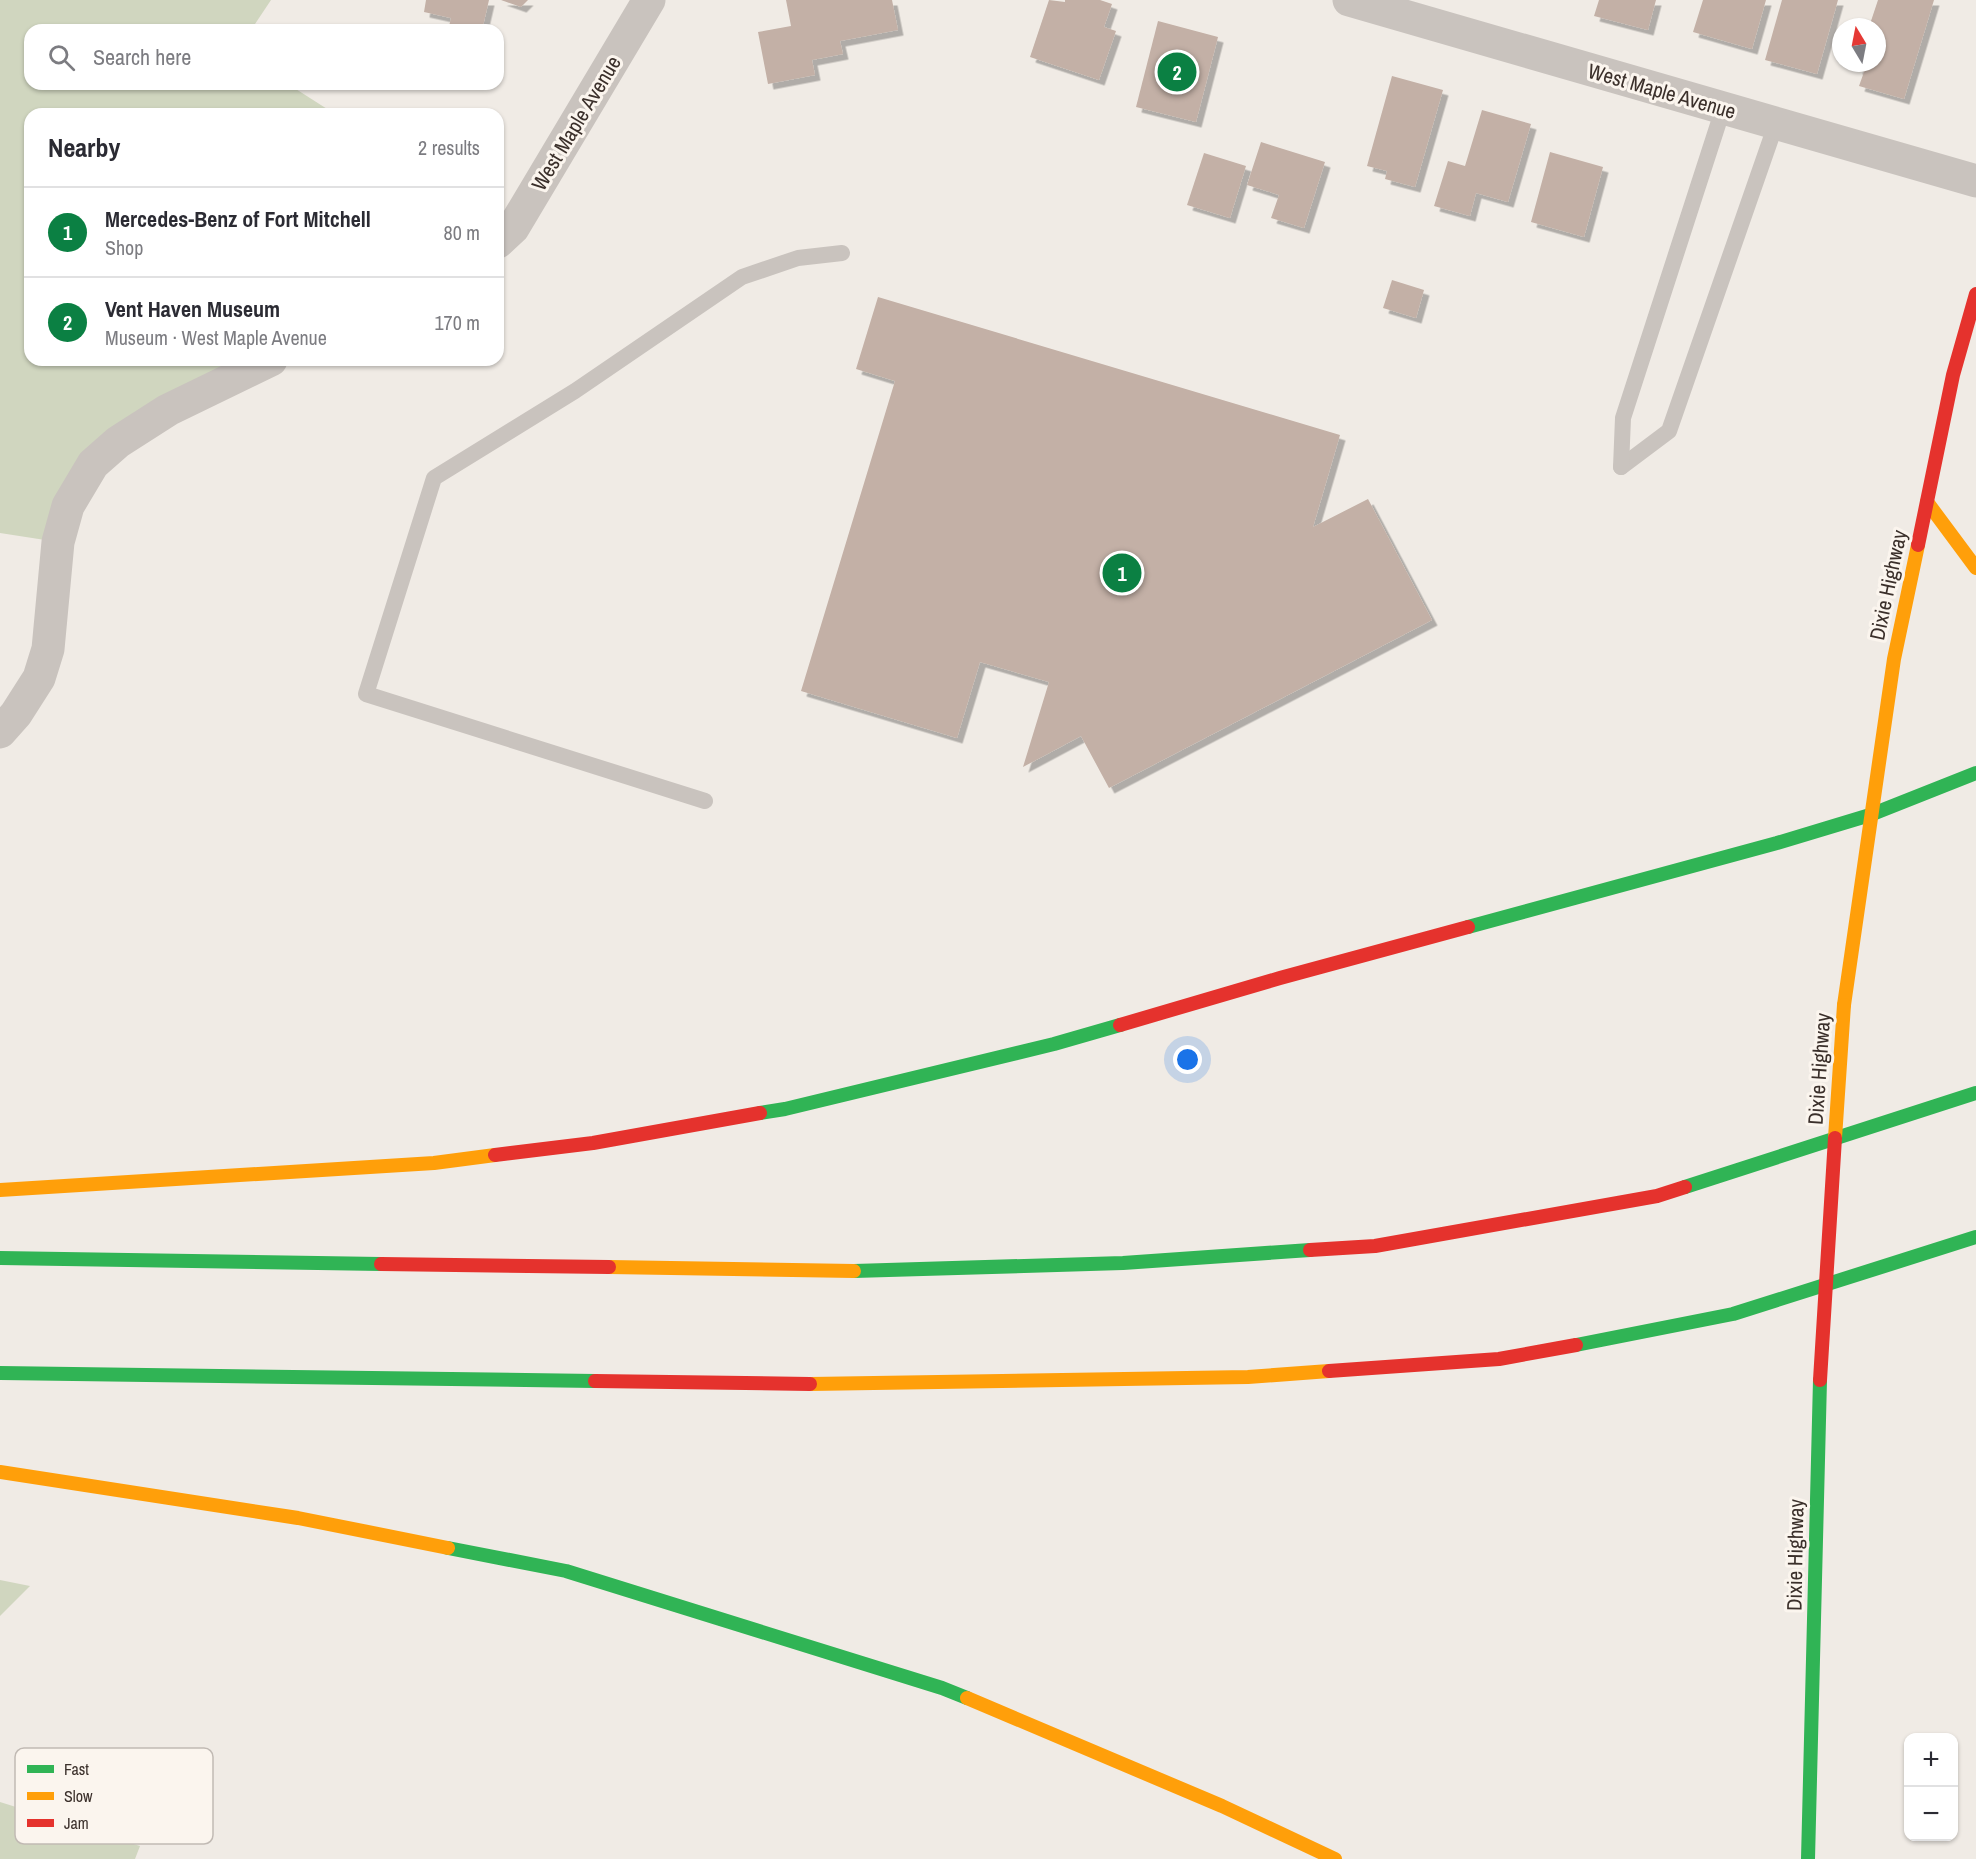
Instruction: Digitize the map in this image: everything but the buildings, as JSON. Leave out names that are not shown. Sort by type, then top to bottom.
[{"type":"main road","name":"Dixie Highway","points":[[1808,1859],[1820,1380],[1844,1005],[1894,658],[1953,375],[1976,294]]},
{"type":"main road","points":[[1927,502],[1976,568]]},
{"type":"main road","points":[[0,1190],[434,1163],[593,1143],[785,1109],[1054,1044],[1280,978],[1777,843],[1870,815],[1976,773]]},
{"type":"main road","points":[[0,1258],[882,1271],[1123,1263],[1375,1246],[1657,1196],[1976,1093]]},
{"type":"main road","points":[[0,1373],[854,1385],[1248,1377],[1499,1359],[1637,1334],[1733,1314],[1976,1237]]},
{"type":"main road","points":[[0,1472],[298,1518],[566,1571],[942,1688],[1222,1806],[1335,1859]]},
{"type":"street","name":"West Maple Avenue","points":[[504,236],[513,228],[649,0]]},
{"type":"street","name":"West Maple Avenue","points":[[1349,0],[1976,181]]},
{"type":"street","points":[[0,732],[16,714],[39,678],[48,649],[58,542],[68,506],[93,464],[118,442],[168,411],[259,366]]},
{"type":"lane","points":[[1723,109],[1623,418],[1621,467],[1669,431],[1776,124]]},
{"type":"lane","points":[[705,801],[366,694],[434,478],[575,391],[742,277],[798,258],[842,253]]},
{"type":"green space","points":[[0,0],[271,0],[255,24],[24,24],[24,90],[297,90],[326,108],[24,108],[24,366],[260,366],[118,442],[58,542],[0,533]]},
{"type":"green space","points":[[0,1580],[30,1586],[0,1616]]},
{"type":"green space","points":[[0,1802],[15,1807],[15,1844],[134,1844],[140,1846],[135,1859],[0,1859]]},
{"type":"traffic: fast","points":[[1468,927],[1777,843],[1870,815],[1976,773]]},
{"type":"traffic: fast","points":[[760,1113],[785,1109],[1054,1044],[1120,1025]]},
{"type":"traffic: fast","points":[[1685,1187],[1976,1093]]},
{"type":"traffic: fast","points":[[1576,1345],[1733,1314],[1976,1237]]},
{"type":"traffic: fast","points":[[854,1271],[1123,1263],[1310,1250]]},
{"type":"traffic: fast","points":[[0,1258],[381,1264]]},
{"type":"traffic: fast","points":[[0,1373],[595,1381]]},
{"type":"traffic: fast","points":[[1808,1859],[1820,1380]]},
{"type":"traffic: fast","points":[[448,1548],[566,1571],[942,1688],[967,1698]]},
{"type":"traffic: slow","points":[[1927,502],[1976,568]]},
{"type":"traffic: slow","points":[[1844,1005],[1894,659],[1918,545]]},
{"type":"traffic: slow","points":[[1835,1138],[1844,1005]]},
{"type":"traffic: slow","points":[[0,1190],[434,1163],[495,1155]]},
{"type":"traffic: slow","points":[[609,1267],[854,1271]]},
{"type":"traffic: slow","points":[[810,1384],[1248,1377],[1329,1371]]},
{"type":"traffic: slow","points":[[0,1472],[298,1518],[448,1548]]},
{"type":"traffic: slow","points":[[967,1698],[1222,1806],[1335,1859]]},
{"type":"traffic: jam","points":[[1918,545],[1953,375],[1976,294]]},
{"type":"traffic: jam","points":[[1120,1025],[1280,978],[1468,927]]},
{"type":"traffic: jam","points":[[495,1155],[593,1143],[760,1113]]},
{"type":"traffic: jam","points":[[1820,1380],[1835,1138]]},
{"type":"traffic: jam","points":[[1310,1250],[1375,1246],[1657,1196],[1685,1187]]},
{"type":"traffic: jam","points":[[381,1264],[609,1267]]},
{"type":"traffic: jam","points":[[1329,1371],[1499,1359],[1576,1345]]},
{"type":"traffic: jam","points":[[595,1381],[810,1384]]},
{"type":"place","name":"Vent Haven Museum","points":[[1177,72]]},
{"type":"place","name":"Mercedes-Benz of Fort Mitchell","points":[[1122,573]]}]
